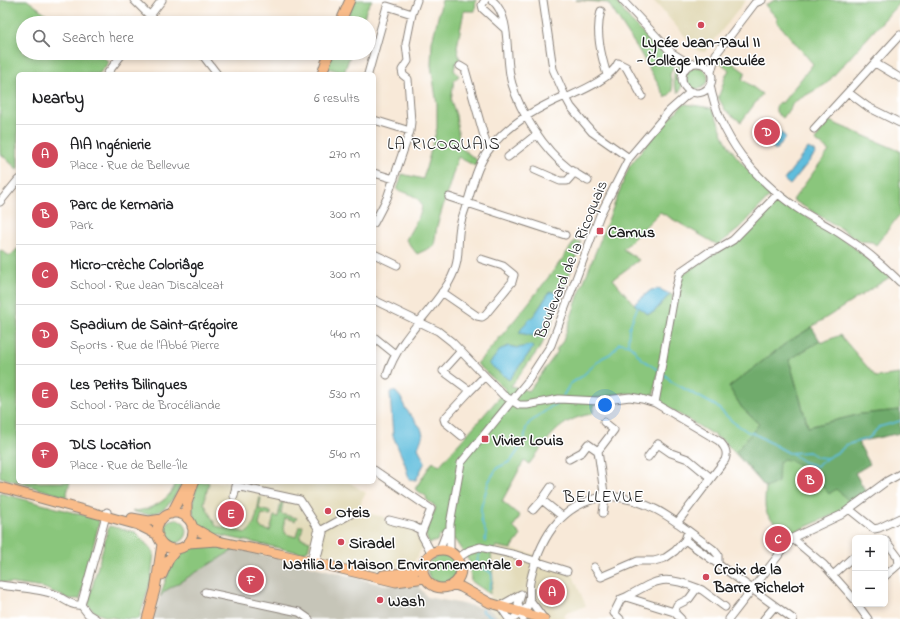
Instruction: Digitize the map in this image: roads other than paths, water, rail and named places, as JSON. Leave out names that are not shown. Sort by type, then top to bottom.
[{"type":"main road","points":[[343,16],[350,0]]},
{"type":"main road","points":[[323,72],[327,60]]},
{"type":"main road","points":[[171,514],[187,484]]},
{"type":"main road","points":[[188,543],[192,536],[192,527],[187,518],[187,503],[193,484]]},
{"type":"main road","points":[[0,487],[107,515],[138,525],[158,535]]},
{"type":"main road","points":[[107,515],[145,521],[162,519],[171,514],[179,514],[187,518]]},
{"type":"main road","points":[[155,590],[162,544],[158,535],[158,527],[162,519]]},
{"type":"main road","points":[[192,527],[216,541]]},
{"type":"main road","points":[[146,619],[155,590],[169,559],[178,549],[188,543],[216,541],[396,582],[425,578]]},
{"type":"main road","points":[[162,544],[169,548],[178,549]]},
{"type":"main road","points":[[460,575],[453,584],[442,588],[437,587],[425,578],[423,566],[424,560],[436,551],[450,551],[458,558],[460,563],[460,575],[463,582],[500,606]]},
{"type":"main road","points":[[379,578],[383,576],[414,572],[423,566]]},
{"type":"main road","points":[[453,584],[461,587],[484,601],[500,606],[522,616],[539,619]]},
{"type":"street","points":[[134,0],[147,16]]},
{"type":"street","points":[[151,16],[162,0]]},
{"type":"street","points":[[376,218],[387,198],[410,131],[411,122],[408,80],[402,75],[402,70],[408,61],[406,44],[412,14],[417,0]]},
{"type":"street","points":[[485,0],[482,5],[483,10],[505,29]]},
{"type":"street","points":[[492,0],[501,10],[505,29],[507,61],[512,83],[522,109],[537,134],[567,167],[588,181]]},
{"type":"street","points":[[544,0],[553,69],[565,97],[578,117],[592,132],[629,158]]},
{"type":"street","points":[[622,0],[672,53],[684,71]]},
{"type":"street","points":[[717,105],[710,97],[702,92],[693,92],[684,84],[684,71],[691,65],[703,64],[716,54],[755,3],[760,1]]},
{"type":"street","points":[[376,47],[388,6],[412,14]]},
{"type":"street","points":[[601,11],[599,19],[601,56],[607,75]]},
{"type":"street","points":[[814,129],[900,36]]},
{"type":"street","points":[[672,53],[691,65]]},
{"type":"street","points":[[702,92],[710,84],[712,78],[711,72],[716,54]]},
{"type":"street","points":[[109,72],[118,60]]},
{"type":"street","points":[[207,60],[216,72]]},
{"type":"street","points":[[369,72],[372,60]]},
{"type":"street","points":[[876,63],[900,78]]},
{"type":"street","points":[[387,375],[395,354],[442,292],[455,269],[459,253],[460,227],[477,172],[490,148],[526,115],[591,86],[615,71],[618,64],[626,67],[642,96]]},
{"type":"street","points":[[703,64],[711,72]]},
{"type":"street","points":[[460,66],[465,69],[486,143],[490,148]]},
{"type":"street","name":"Boulevard de la Ricoquais","points":[[450,551],[450,524],[461,463],[512,401],[536,369],[556,337],[600,215],[629,158],[669,111],[681,93],[684,84]]},
{"type":"street","points":[[710,84],[730,140],[739,154],[757,175],[796,208],[846,238],[899,281]]},
{"type":"street","name":"Boulevard de la Ricoquais","points":[[669,111],[687,95],[693,92]]},
{"type":"street","points":[[848,93],[868,107],[900,123]]},
{"type":"street","points":[[376,121],[410,131]]},
{"type":"street","points":[[508,157],[537,134]]},
{"type":"street","points":[[535,170],[560,181],[567,181],[575,172]]},
{"type":"street","points":[[376,174],[394,179]]},
{"type":"street","points":[[0,202],[16,182]]},
{"type":"street","points":[[655,403],[662,373],[675,291],[680,272],[709,252],[716,250],[733,240],[778,194]]},
{"type":"street","points":[[449,197],[565,235]]},
{"type":"street","points":[[376,255],[397,265]]},
{"type":"street","points":[[442,292],[476,316],[480,317],[485,315],[512,282],[514,275],[503,266],[481,259]]},
{"type":"street","points":[[376,301],[438,331],[461,351],[484,377],[512,401],[519,405],[527,405],[550,400],[599,401],[630,397],[655,403],[715,440],[721,453],[719,467],[677,523]]},
{"type":"street","points":[[376,339],[395,354]]},
{"type":"street","points":[[461,351],[443,371],[470,391]]},
{"type":"street","points":[[462,436],[445,422],[444,419],[484,377]]},
{"type":"street","points":[[603,513],[604,496],[598,451],[614,430],[604,422]]},
{"type":"street","points":[[569,460],[570,457],[582,452],[588,444],[598,451]]},
{"type":"street","points":[[648,457],[658,444],[671,453],[688,459],[712,478]]},
{"type":"street","points":[[376,471],[431,509],[422,531],[422,538],[436,551]]},
{"type":"street","points":[[729,619],[792,538],[850,509],[887,481],[900,474]]},
{"type":"street","points":[[234,496],[236,486],[300,500],[320,531]]},
{"type":"street","points":[[533,510],[551,487]]},
{"type":"street","points":[[539,619],[530,600],[529,584],[536,561],[542,546],[553,527],[562,516],[578,504],[604,496],[622,497],[652,506],[714,550],[718,555],[718,563]]},
{"type":"street","points":[[542,500],[562,516]]},
{"type":"street","points":[[850,509],[871,528],[880,528],[900,518]]},
{"type":"street","points":[[313,562],[318,532],[351,514]]},
{"type":"street","points":[[81,605],[107,515]]},
{"type":"street","points":[[389,520],[413,526],[422,531]]},
{"type":"street","name":"Boulevard de la Ricoquais","points":[[436,551],[450,524]]},
{"type":"street","points":[[880,528],[879,532],[881,535]]},
{"type":"street","points":[[594,567],[601,576],[638,562],[654,561],[665,558],[675,551],[685,540],[688,531]]},
{"type":"street","points":[[792,538],[824,565],[852,597]]},
{"type":"street","points":[[685,540],[792,619]]},
{"type":"street","points":[[888,544],[898,557],[899,564],[888,573]]},
{"type":"street","points":[[458,558],[470,550],[480,547],[536,561],[567,571]]},
{"type":"street","points":[[833,575],[852,558]]},
{"type":"street","points":[[620,619],[614,614],[621,599],[661,579],[678,582],[702,590],[725,607]]},
{"type":"street","points":[[509,619],[500,606],[521,594],[529,584]]},
{"type":"street","points":[[0,585],[42,591],[54,594],[76,606],[81,605]]},
{"type":"street","points":[[674,612],[677,605],[688,599],[697,588]]},
{"type":"street","points":[[205,592],[299,612],[309,619]]},
{"type":"street","points":[[521,594],[518,604],[522,616]]},
{"type":"street","points":[[626,597],[674,612],[681,619]]},
{"type":"street","points":[[513,619],[522,616],[530,600]]},
{"type":"street","points":[[81,605],[88,614],[96,619]]},
{"type":"street","points":[[764,619],[775,606]]},
{"type":"street","points":[[859,607],[868,619]]},
{"type":"water","points":[[778,130],[786,137],[776,150],[768,144]]},
{"type":"water","points":[[808,148],[814,151],[815,154],[790,185],[784,180]]},
{"type":"water","points":[[659,289],[670,294],[654,312],[648,314],[634,304],[651,290]]},
{"type":"water","points":[[550,291],[558,294],[539,337],[519,333],[523,326],[535,314]]},
{"type":"water","points":[[531,345],[533,348],[509,380],[489,364],[501,349],[509,346],[518,348]]},
{"type":"water","points":[[391,391],[396,392],[401,398],[405,408],[421,428],[423,435],[418,448],[425,462],[416,480],[409,479],[405,464],[393,436]]},
{"type":"waterway","points":[[628,344],[629,328],[638,306]]},
{"type":"waterway","points":[[563,396],[570,384],[581,377],[602,358],[610,354],[619,343],[631,346],[642,359],[658,370]]},
{"type":"waterway","points":[[663,373],[672,382],[716,406],[733,422],[748,432],[753,433],[789,453],[809,452],[817,457],[827,458],[840,451],[846,445],[869,438],[879,427],[900,421]]},
{"type":"waterway","points":[[485,542],[486,533],[481,520],[481,507],[489,481],[497,468],[511,461],[524,442],[526,428],[529,423],[552,406],[562,402]]},
{"type":"waterway","points":[[791,453],[804,462],[817,466],[826,459]]},
{"type":"waterway","points":[[479,552],[477,563],[489,571],[492,576],[489,589]]},
{"type":"waterway","points":[[482,609],[483,612],[496,619]]},
{"type":"place","name":"Lycée Jean-Paul II - Collège Immaculée","points":[[701,25]]},
{"type":"place","name":"Spadium de Saint-Grégoire","points":[[767,132]]},
{"type":"place","name":"Camus","points":[[600,231]]},
{"type":"place","name":"Vivier Louis","points":[[485,439]]},
{"type":"place","name":"Parc de Kermaria","points":[[810,480]]},
{"type":"place","name":"Oteis","points":[[328,511]]},
{"type":"place","name":"Les Petits Bilingues","points":[[231,514]]},
{"type":"place","name":"Micro-crèche Coloriâge","points":[[778,539]]},
{"type":"place","name":"Siradel","points":[[341,542]]},
{"type":"place","name":"Natilia La Maison Environnementale","points":[[519,563]]},
{"type":"place","name":"Croix de la Barre Richelot","points":[[706,577]]},
{"type":"place","name":"DLS Location","points":[[251,580]]},
{"type":"place","name":"AIA Ingénierie","points":[[552,592]]},
{"type":"place","name":"Wash","points":[[380,600]]},
{"type":"district","name":"LA RICOQUAIS","points":[[444,143]]},
{"type":"district","name":"BELLEVUE","points":[[604,496]]}]
